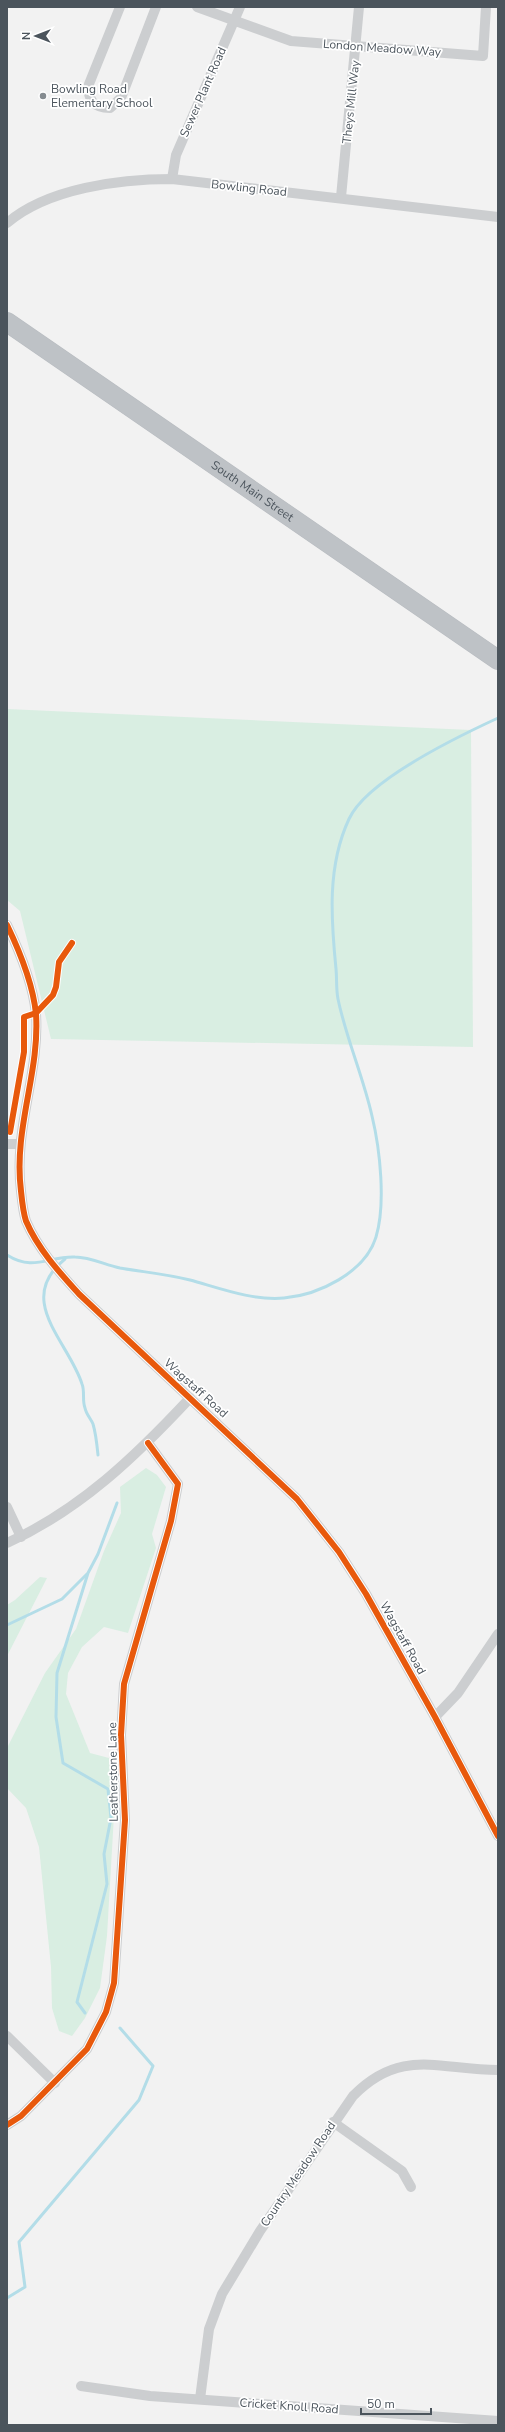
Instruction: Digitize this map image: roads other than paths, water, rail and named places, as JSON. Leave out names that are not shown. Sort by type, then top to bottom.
[{"type":"highway","name":"South Main Street","points":[[7,322],[498,660]]},
{"type":"street","points":[[120,7],[89,84],[88,94],[93,103],[100,108],[110,108],[121,98],[156,7]]},
{"type":"street","name":"London Meadow Way","points":[[197,7],[291,41],[483,56],[486,7]]},
{"type":"street","name":"Sewer Plant Road","points":[[172,179],[179,148],[240,7]]},
{"type":"street","name":"Theys Mill Way","points":[[341,198],[359,7]]},
{"type":"street","name":"Bowling Road","points":[[7,223],[32,207],[64,194],[100,185],[141,179],[172,179],[498,217]]},
{"type":"street","name":"Wagstaff Road","points":[[7,925],[26,972],[36,1013],[32,1063],[19,1144],[19,1174],[26,1220],[49,1260],[79,1294],[297,1499],[326,1534],[366,1594],[498,1836]]},
{"type":"street","points":[[7,1144],[19,1144]]},
{"type":"street","points":[[7,1543],[21,1537],[86,1497],[148,1443],[190,1398]]},
{"type":"street","name":"Leatherstone Lane","points":[[7,2125],[21,2116],[87,2049],[99,2029],[115,1980],[125,1820],[121,1735],[124,1684],[171,1521],[178,1484],[148,1443]]},
{"type":"street","points":[[7,1507],[21,1537]]},
{"type":"street","points":[[435,1718],[458,1693],[498,1634]]},
{"type":"street","points":[[7,2036],[55,2083]]},
{"type":"street","name":"Country Meadow Road","points":[[200,2400],[209,2329],[222,2294],[239,2263],[333,2122],[353,2096],[369,2080],[402,2066],[432,2065],[498,2070]]},
{"type":"street","points":[[333,2122],[402,2171],[411,2187]]},
{"type":"street","name":"Cricket Knoll Road","points":[[81,2386],[113,2392],[200,2400],[498,2421]]},
{"type":"waterway","points":[[7,1255],[17,1260],[33,1263],[65,1257],[81,1257],[120,1268],[181,1278],[260,1298],[284,1298],[297,1296],[325,1287],[339,1280],[362,1261],[370,1250],[376,1237],[379,1224],[381,1209],[381,1176],[372,1116],[345,1028],[337,995],[332,912],[332,893],[337,855],[349,819],[359,804],[374,789],[438,748],[498,718]]},
{"type":"waterway","points":[[65,1259],[51,1274],[44,1290],[45,1305],[57,1337],[75,1368],[82,1384],[84,1405],[93,1424],[98,1455]]},
{"type":"waterway","points":[[85,2013],[77,2002],[107,1884],[104,1854],[111,1818],[108,1789],[63,1763],[56,1717],[57,1673],[88,1573],[98,1554],[117,1503]]},
{"type":"waterway","points":[[7,1625],[62,1599],[87,1574]]},
{"type":"waterway","points":[[7,2298],[25,2287],[19,2242],[139,2100],[153,2066],[120,2028]]},
{"type":"place","name":"Bowling Road Elementary School","points":[[43,96]]}]
